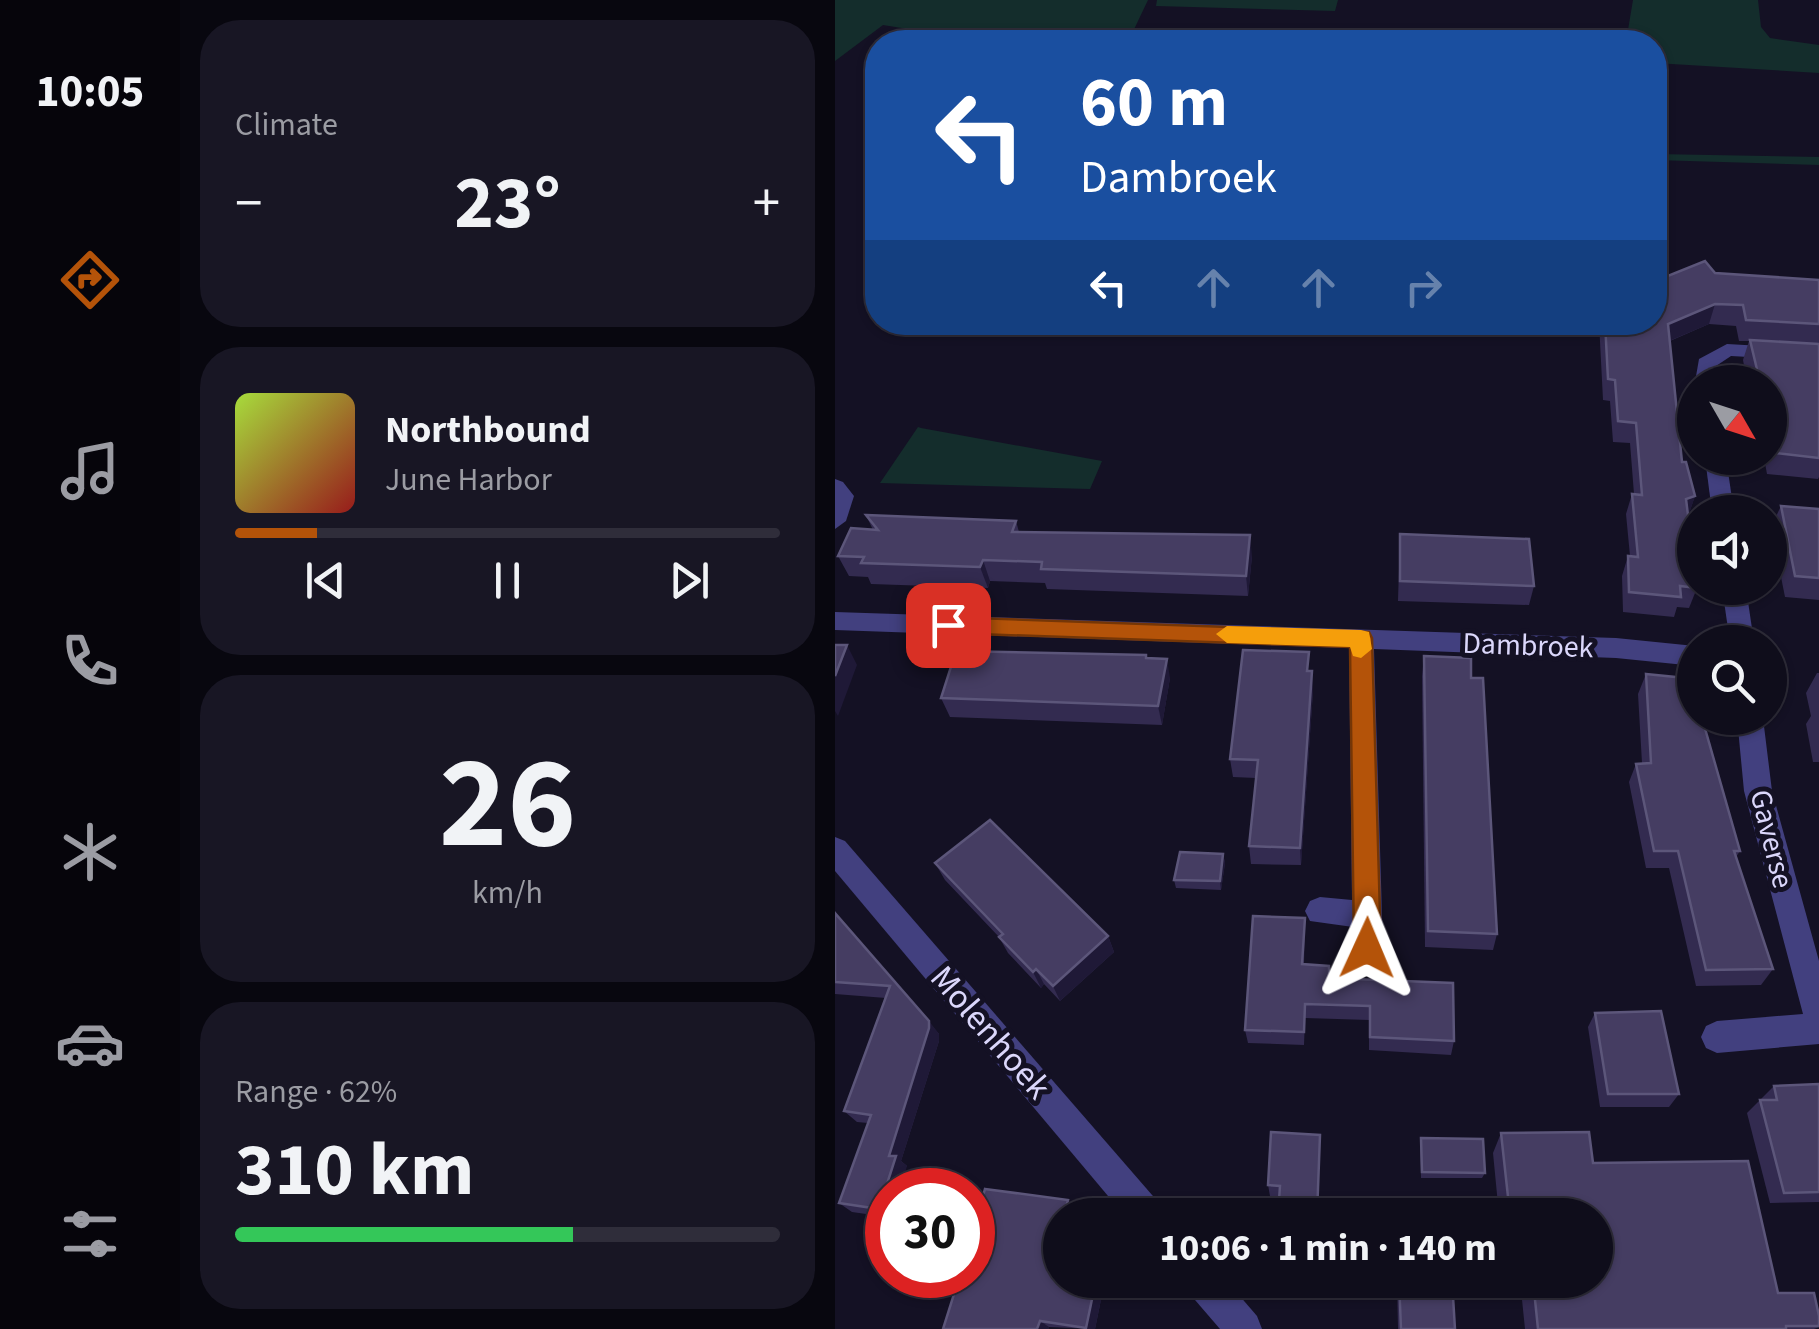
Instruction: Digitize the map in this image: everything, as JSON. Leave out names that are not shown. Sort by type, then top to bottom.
[{"type":"street","points":[[1706,365],[1727,350],[1819,356]]},
{"type":"street","points":[[835,521],[839,491]]},
{"type":"street","name":"Dambroek","points":[[835,621],[1616,648],[1677,654]]},
{"type":"street","points":[[1361,638],[1367,948]]},
{"type":"street","name":"Gaverse","points":[[1753,735],[1758,792],[1819,1017]]},
{"type":"street","name":"Molenhoek","points":[[835,850],[1132,1198]]},
{"type":"street","points":[[1319,912],[1369,916]]},
{"type":"street","points":[[1717,1037],[1819,1028]]},
{"type":"street","points":[[1218,1298],[1244,1329]]},
{"type":"green space","points":[[835,0],[1148,0],[1134,30],[914,30],[883,25],[876,30],[865,30],[865,38],[835,61]]},
{"type":"green space","points":[[1157,0],[1338,0],[1335,11],[1156,6]]},
{"type":"green space","points":[[1633,0],[1758,0],[1761,27],[1770,38],[1819,45],[1819,73],[1667,64],[1667,30],[1628,30]]},
{"type":"green space","points":[[1667,154],[1819,157],[1819,165],[1667,160]]},
{"type":"green space","points":[[918,427],[1102,461],[1090,489],[880,483]]},
{"type":"building","points":[[1705,261],[1715,273],[1819,280],[1819,324],[1746,320],[1743,305],[1715,304],[1668,324],[1677,413],[1677,475],[1689,475],[1695,495],[1677,495],[1677,597],[1629,592],[1628,556],[1638,557],[1632,494],[1642,495],[1636,423],[1618,421],[1615,380],[1608,379],[1606,335],[1667,335],[1667,276]]},
{"type":"building","points":[[1750,340],[1819,344],[1819,458],[1787,454],[1787,365],[1756,365]]},
{"type":"building","points":[[1787,506],[1819,509],[1819,578],[1795,576],[1787,536]]},
{"type":"building","points":[[866,515],[1016,521],[1012,532],[1250,535],[1246,576],[1041,569],[1042,562],[983,560],[980,567],[861,563],[864,557],[838,556],[851,528],[878,530]]},
{"type":"building","points":[[1400,534],[1529,539],[1534,586],[1400,581]]},
{"type":"building","points":[[835,645],[847,645],[835,676]]},
{"type":"building","points":[[1243,650],[1309,652],[1307,671],[1312,671],[1300,848],[1249,846],[1258,760],[1230,759]]},
{"type":"building","points":[[956,651],[1146,655],[1167,659],[1158,706],[941,698]]},
{"type":"building","points":[[1424,656],[1471,658],[1471,678],[1483,678],[1497,934],[1428,931]]},
{"type":"building","points":[[1646,674],[1677,677],[1677,735],[1707,735],[1740,851],[1734,851],[1773,969],[1706,970],[1678,851],[1654,851],[1636,764],[1651,763]]},
{"type":"building","points":[[990,820],[1108,936],[1053,986],[1036,969],[1033,972],[999,937],[1003,934],[935,863]]},
{"type":"building","points":[[1180,852],[1223,854],[1220,881],[1174,880]]},
{"type":"building","points":[[835,913],[929,1021],[889,1156],[896,1156],[892,1168],[865,1168],[865,1207],[839,1203],[871,1115],[844,1111],[890,986],[835,982]]},
{"type":"building","points":[[1253,916],[1305,918],[1302,964],[1329,966],[1329,978],[1453,983],[1454,1041],[1370,1037],[1370,1006],[1305,1004],[1304,1032],[1245,1030]]},
{"type":"building","points":[[1661,1011],[1679,1094],[1608,1094],[1595,1013]]},
{"type":"building","points":[[1819,1084],[1819,1192],[1784,1193],[1760,1100],[1777,1100],[1774,1086]]},
{"type":"building","points":[[1271,1132],[1320,1135],[1318,1198],[1279,1198],[1280,1186],[1268,1185]]},
{"type":"building","points":[[1589,1132],[1593,1163],[1748,1161],[1778,1293],[1814,1293],[1819,1326],[1538,1329],[1535,1298],[1613,1298],[1613,1198],[1508,1198],[1501,1133]]},
{"type":"building","points":[[1421,1138],[1483,1139],[1485,1173],[1422,1172]]},
{"type":"building","points":[[995,1190],[1053,1198],[1043,1198],[1043,1298],[1092,1298],[1086,1328],[1040,1321],[1037,1329],[943,1329],[953,1298],[995,1298]]},
{"type":"building","points":[[1400,1298],[1453,1298],[1455,1329],[1401,1329]]},
{"type":"slow traffic","points":[[1227,634],[1361,638],[1361,649]]},
{"type":"route","points":[[948,625],[1361,638],[1367,948]]}]
